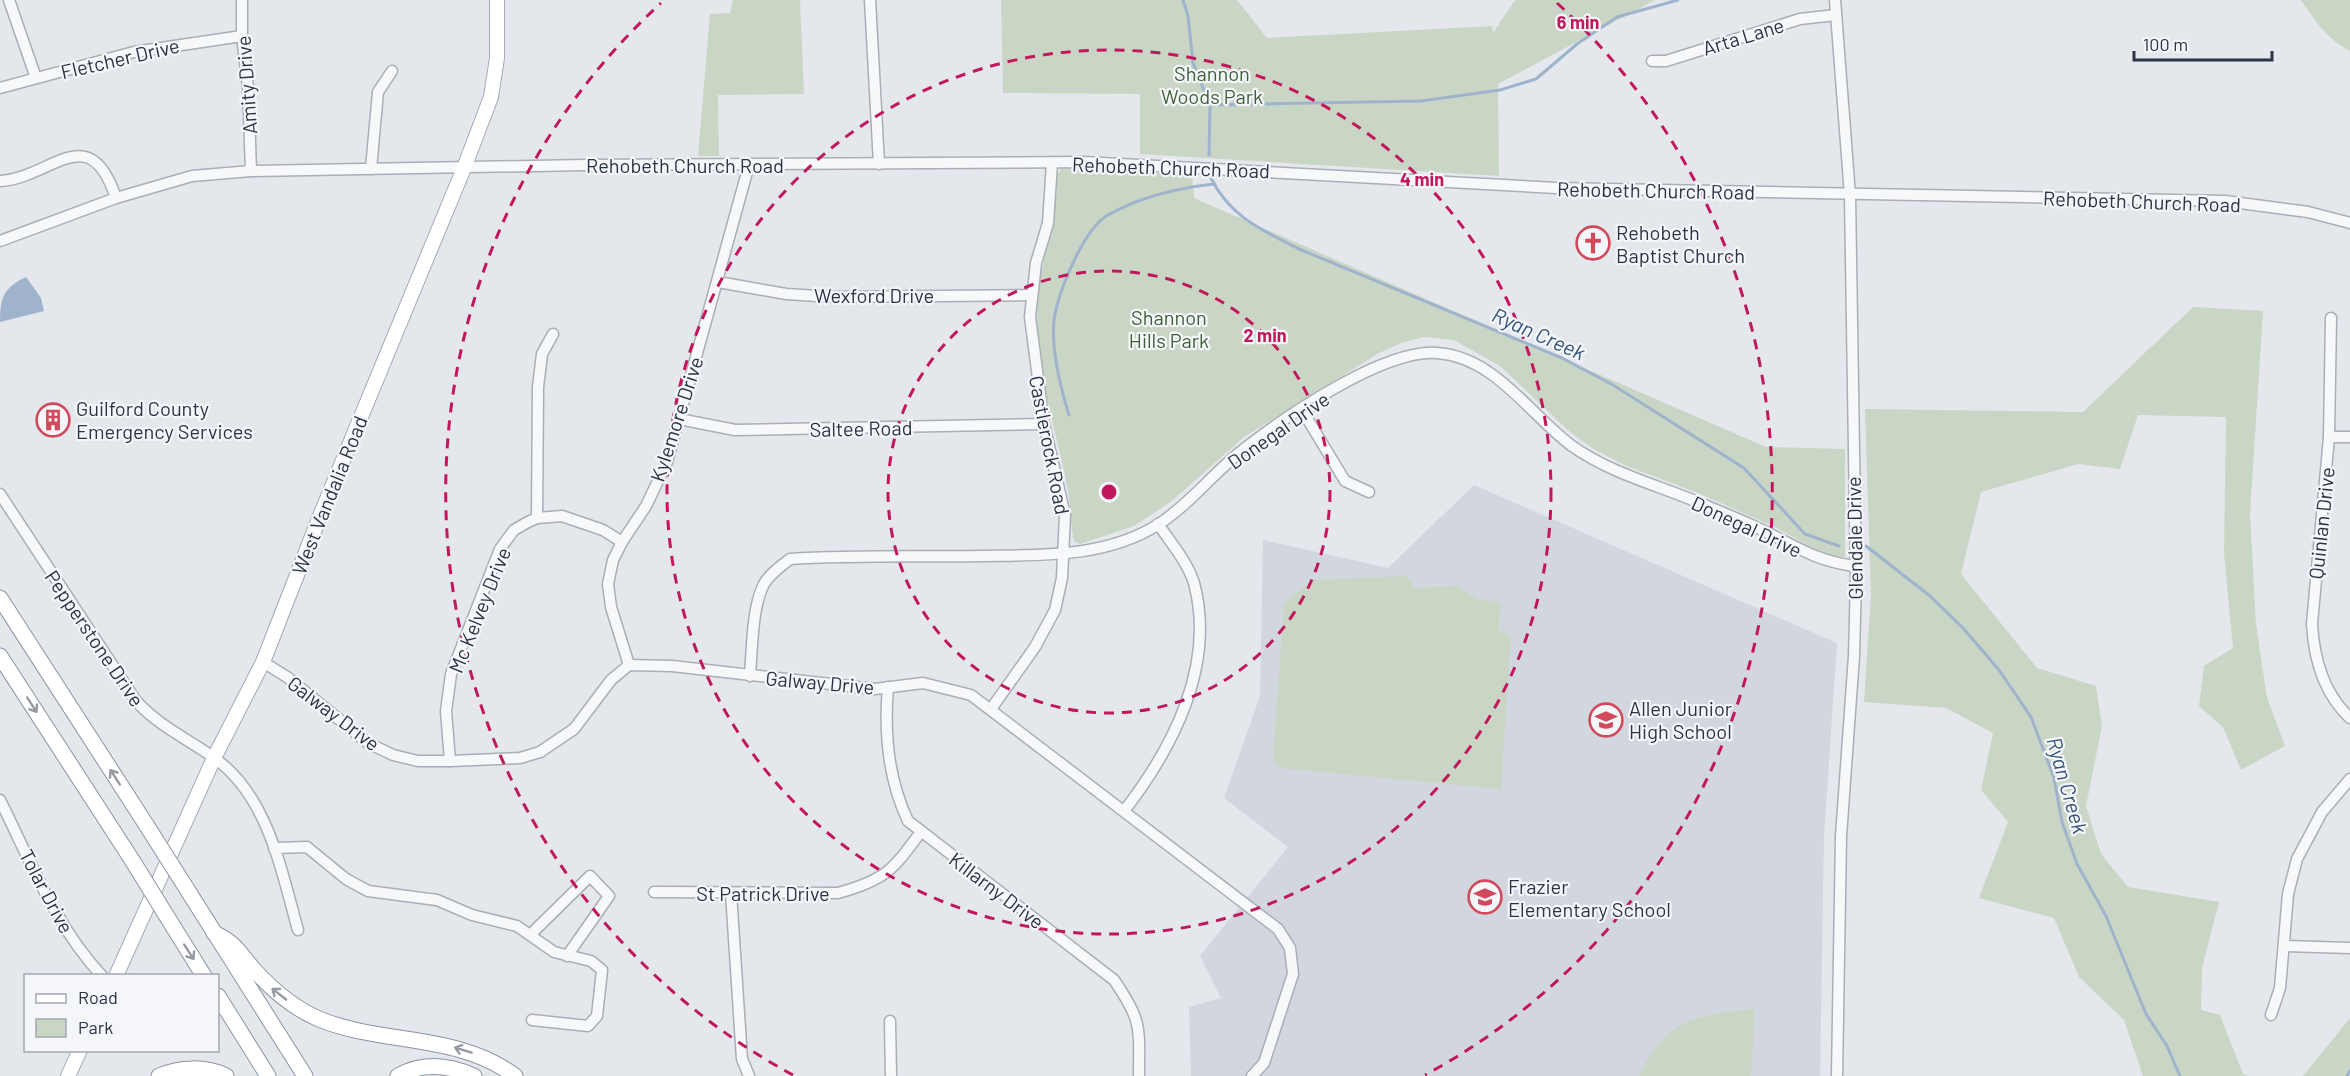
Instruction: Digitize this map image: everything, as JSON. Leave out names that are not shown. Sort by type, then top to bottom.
[{"type":"highway","points":[[0,598],[305,1076]]},
{"type":"highway","points":[[0,656],[203,974]]},
{"type":"highway","points":[[214,933],[231,940],[273,989],[317,1018],[369,1034],[454,1047],[492,1062],[515,1076]]},
{"type":"highway","points":[[219,998],[268,1076]]},
{"type":"highway","points":[[398,1076],[409,1070],[428,1066],[446,1067],[474,1076]]},
{"type":"highway","points":[[159,1076],[181,1070],[197,1069],[226,1076]]},
{"type":"main road","name":"West Vandalia Road","points":[[116,974],[214,758],[263,662],[320,516],[464,168],[490,97],[497,58],[497,0]]},
{"type":"main road","points":[[68,1076],[79,1052]]},
{"type":"street","points":[[9,0],[36,78]]},
{"type":"street","name":"Amity Drive","points":[[242,0],[242,36],[248,87],[251,171]]},
{"type":"street","points":[[870,0],[879,164]]},
{"type":"street","name":"Glendale Drive","points":[[1835,0],[1850,195],[1854,566],[1854,656],[1841,836],[1837,1076]]},
{"type":"street","name":"Arta Lane","points":[[1652,61],[1665,61],[1800,19],[1836,15]]},
{"type":"street","name":"Fletcher Drive","points":[[0,88],[134,52],[242,36]]},
{"type":"street","points":[[371,169],[378,92],[392,71]]},
{"type":"street","points":[[0,182],[80,156],[92,159],[102,166],[116,198]]},
{"type":"street","name":"Rehobeth Church Road","points":[[0,242],[116,198],[192,176],[251,171],[585,165],[1084,162],[1558,188],[2225,201],[2308,212],[2350,223]]},
{"type":"street","name":"Castlerock Road","points":[[991,710],[1035,647],[1055,610],[1064,554],[1065,515],[1044,424],[1031,327],[1031,295],[1036,263],[1048,223],[1052,163]]},
{"type":"street","name":"Kylemore Drive","points":[[629,665],[611,607],[608,584],[613,560],[646,506],[667,462],[749,165]]},
{"type":"street","name":"Wexford Drive","points":[[718,282],[786,294],[833,297],[1031,295]]},
{"type":"street","name":"Quinlan Drive","points":[[2331,318],[2329,437],[2312,624],[2313,648],[2332,697],[2350,717]]},
{"type":"street","points":[[553,334],[542,354],[538,387],[537,518],[562,516],[575,519],[603,530],[622,542]]},
{"type":"street","name":"Donegal Drive","points":[[750,676],[755,622],[763,585],[775,570],[790,559],[1064,554],[1118,543],[1158,524],[1190,500],[1243,450],[1302,410],[1394,359],[1420,352],[1442,353],[1465,359],[1486,370],[1571,445],[1601,464],[1762,530],[1806,555],[1826,562],[1854,566]]},
{"type":"street","points":[[1302,410],[1345,481],[1369,492]]},
{"type":"street","name":"Saltee Road","points":[[679,419],[735,430],[1044,424]]},
{"type":"street","points":[[2329,437],[2350,436]]},
{"type":"street","name":"Pepperstone Drive","points":[[0,494],[136,701],[153,720],[214,758],[239,783],[261,816],[274,848],[298,930]]},
{"type":"street","name":"Mc Kelvey Drive","points":[[450,761],[446,711],[451,674],[463,640],[500,549],[514,530],[537,518]]},
{"type":"street","points":[[1124,811],[1150,777],[1172,740],[1188,700],[1198,648],[1198,605],[1193,581],[1183,558],[1158,524]]},
{"type":"street","name":"Galway Drive","points":[[263,662],[287,677],[368,742],[401,757],[418,761],[520,758],[540,752],[574,729],[611,680],[629,665],[672,666],[875,689],[923,683],[971,695],[1278,929],[1290,948],[1293,974],[1264,1064],[1252,1076]]},
{"type":"street","name":"Killarny Drive","points":[[888,687],[888,750],[897,797],[908,821],[920,833],[1024,909],[1114,980],[1131,1004],[1139,1024],[1139,1076]]},
{"type":"street","points":[[2271,1016],[2280,988],[2288,894],[2297,859],[2322,812],[2350,779]]},
{"type":"street","name":"Tolar Drive","points":[[0,800],[59,918],[82,954],[101,974]]},
{"type":"street","name":"St Patrick Drive","points":[[654,892],[838,893],[865,886],[895,867],[920,833]]},
{"type":"street","points":[[274,848],[307,847],[346,879],[368,891],[437,900],[477,917],[517,926],[554,952],[591,961],[602,970],[597,1017],[588,1026],[532,1020]]},
{"type":"street","points":[[531,934],[590,876],[609,896],[567,956]]},
{"type":"street","points":[[730,893],[742,1059],[749,1076]]},
{"type":"street","points":[[2285,946],[2350,948]]},
{"type":"street","points":[[890,1021],[891,1076]]},
{"type":"shaded area","points":[[1474,485],[1837,643],[1824,837],[1820,1076],[1191,1076],[1189,1007],[1221,998],[1200,956],[1288,847],[1224,798],[1260,696],[1263,540],[1388,568]]},
{"type":"green space","points":[[733,0],[800,0],[804,94],[718,95],[719,156],[698,156],[710,14],[730,13]]},
{"type":"green space","name":"Shannon Woods Park","points":[[1001,0],[1237,0],[1267,38],[1492,26],[1493,33],[1515,0],[1655,0],[1498,84],[1499,176],[1140,154],[1140,94],[1003,93]]},
{"type":"green space","points":[[2301,0],[2350,0],[2350,51],[2328,35]]},
{"type":"green space","name":"Shannon Hills Park","points":[[1061,169],[1192,174],[1194,198],[1766,447],[1845,449],[1845,557],[1827,556],[1773,526],[1698,493],[1624,465],[1592,448],[1570,432],[1500,366],[1454,340],[1424,337],[1404,342],[1379,353],[1244,437],[1172,501],[1134,526],[1080,544],[1074,541],[1068,491],[1044,381],[1038,337],[1040,280],[1054,210],[1057,175]]},
{"type":"green space","points":[[2193,307],[2263,311],[2250,514],[2256,624],[2267,698],[2285,746],[2241,770],[2223,727],[2199,706],[2204,666],[2233,648],[2224,554],[2226,417],[2138,415],[2120,469],[2078,464],[1981,492],[1961,574],[2037,668],[2096,686],[2102,726],[2086,806],[2101,854],[2128,887],[2219,902],[2202,968],[2201,1010],[2220,1015],[2243,1074],[2249,1076],[2143,1076],[2124,1020],[2079,977],[2054,918],[1979,898],[2008,822],[1981,790],[1993,733],[1946,708],[1864,702],[1871,595],[1865,409],[2083,412]]},
{"type":"green space","points":[[1407,576],[1415,588],[1459,586],[1477,599],[1501,602],[1498,630],[1511,635],[1501,789],[1280,768],[1273,759],[1284,604],[1312,580]]},
{"type":"green space","points":[[1755,1009],[1751,1076],[1639,1076],[1660,1042],[1685,1023],[1715,1014]]},
{"type":"green space","points":[[2350,1018],[2350,1076],[2302,1076],[2304,1075]]},
{"type":"water","points":[[26,277],[41,298],[44,311],[0,322],[4,295],[12,285]]},
{"type":"waterway","name":"Ryan Creek","points":[[1183,0],[1188,16],[1193,63],[1210,105],[1209,155]]},
{"type":"waterway","points":[[1210,105],[1421,101],[1500,90],[1536,79],[1577,44],[1617,17],[1678,0]]},
{"type":"waterway","name":"Ryan Creek","points":[[1211,178],[1237,213],[1299,249],[1562,358],[1613,385],[1744,468],[1805,534],[1839,546]]},
{"type":"waterway","points":[[1069,415],[1055,356],[1053,332],[1056,308],[1081,247],[1099,222],[1120,209],[1146,198],[1214,184]]},
{"type":"waterway","name":"Ryan Creek","points":[[1866,546],[1930,596],[1963,628],[1999,670],[2031,717],[2054,778],[2062,822],[2077,864],[2106,916],[2146,1014],[2167,1046],[2180,1076]]},
{"type":"waterway","points":[[2347,1076],[2350,1071]]},
{"type":"place","name":"Rehobeth Baptist Church","points":[[1593,243]]},
{"type":"place","name":"Guilford County Emergency Services","points":[[53,420]]},
{"type":"place","name":"Allen Junior High School","points":[[1606,720]]},
{"type":"place","name":"Frazier Elementary School","points":[[1485,897]]}]
